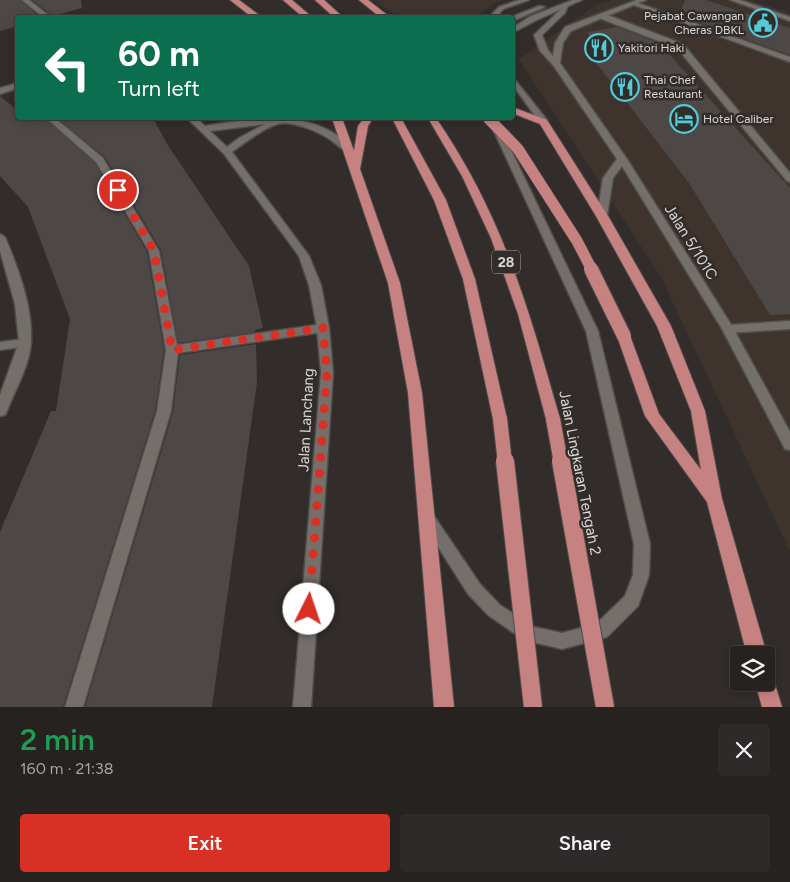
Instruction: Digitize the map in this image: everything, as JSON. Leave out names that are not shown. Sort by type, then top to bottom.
[{"type":"highway","points":[[234,0],[255,15]]},
{"type":"highway","points":[[287,0],[305,15]]},
{"type":"highway","points":[[319,0],[336,15]]},
{"type":"highway","points":[[363,0],[383,15]]},
{"type":"highway","points":[[515,111],[544,122],[602,216],[664,326],[698,411],[714,499],[755,646]]},
{"type":"highway","points":[[338,120],[356,167],[394,283],[407,347],[415,393],[444,703]]},
{"type":"highway","points":[[356,167],[363,126],[367,120]]},
{"type":"highway","points":[[397,120],[440,200],[469,279],[500,419],[533,707]]},
{"type":"highway","name":"Jalan Lingkaran Tengah 2","points":[[433,120],[449,143],[484,207],[513,280],[553,419],[605,707]]},
{"type":"highway","points":[[490,120],[518,149],[577,241],[624,336],[652,416],[714,499]]},
{"type":"highway","points":[[768,691],[772,707]]},
{"type":"street","points":[[24,0],[45,15]]},
{"type":"street","points":[[493,15],[501,4],[526,0]]},
{"type":"street","points":[[515,17],[565,2],[579,0]]},
{"type":"street","points":[[556,63],[559,43],[568,29],[643,0]]},
{"type":"street","points":[[733,0],[790,19]]},
{"type":"street","points":[[515,29],[565,2]]},
{"type":"street","name":"Jalan 5/101C","points":[[565,2],[566,10],[546,25],[538,35],[544,51],[556,63],[622,159],[728,329],[790,445]]},
{"type":"street","points":[[633,3],[790,60]]},
{"type":"street","points":[[602,16],[680,46],[790,179]]},
{"type":"street","points":[[515,82],[544,122]]},
{"type":"street","points":[[0,91],[15,87]]},
{"type":"street","points":[[52,120],[100,160],[154,251],[172,350],[164,411],[74,707]]},
{"type":"street","name":"Jalan Lanchang","points":[[193,120],[205,129],[227,152],[304,256],[315,285],[323,328],[327,373],[302,707]]},
{"type":"street","points":[[426,514],[474,590],[494,610],[530,634],[562,642],[601,631],[632,600],[641,575],[642,544],[592,331],[493,120]]},
{"type":"street","points":[[227,152],[242,140],[277,121]]},
{"type":"street","points":[[205,129],[233,124],[277,121],[297,122],[328,133],[348,150]]},
{"type":"street","points":[[602,216],[608,178],[622,159]]},
{"type":"street","points":[[0,237],[19,299],[25,343],[0,411]]},
{"type":"street","points":[[728,329],[790,325]]},
{"type":"street","points":[[172,350],[323,328]]},
{"type":"street","points":[[0,346],[25,343]]},
{"type":"shaded area","points":[[375,0],[505,0],[495,3],[479,15],[396,15]]},
{"type":"shaded area","points":[[612,0],[750,0],[790,13],[790,552],[661,277],[519,59],[598,4]]},
{"type":"building","points":[[0,0],[20,0],[37,15],[15,15],[15,27],[0,31]]},
{"type":"building","points":[[32,0],[81,0],[82,8],[52,15]]},
{"type":"building","points":[[685,0],[706,0],[790,28],[790,55],[679,15]]},
{"type":"building","name":"Hotel Caliber","points":[[617,27],[659,43],[790,188],[790,314],[770,315],[689,183],[590,55],[588,32]]},
{"type":"building","points":[[0,96],[15,108],[15,120],[46,120],[95,163],[147,252],[164,350],[155,411],[63,707],[0,707],[0,532],[51,411],[56,411],[70,319],[28,207],[0,176]]},
{"type":"building","points":[[59,120],[154,120],[167,144],[249,266],[263,328],[255,330],[255,332],[178,343],[161,250],[105,157]]},
{"type":"building","points":[[256,344],[257,382],[212,707],[85,707],[173,412],[180,355]]},
{"type":"place","name":"Pejabat Cawangan Cheras DBKL","points":[[763,23]]},
{"type":"place","name":"Yakitori Haki","points":[[599,48]]},
{"type":"place","name":"Thai Chef Restaurant","points":[[625,87]]},
{"type":"place","name":"Hotel Caliber","points":[[684,119]]},
{"type":"route","points":[[118,190],[154,251],[172,350],[323,328],[327,373],[309,609]]}]
